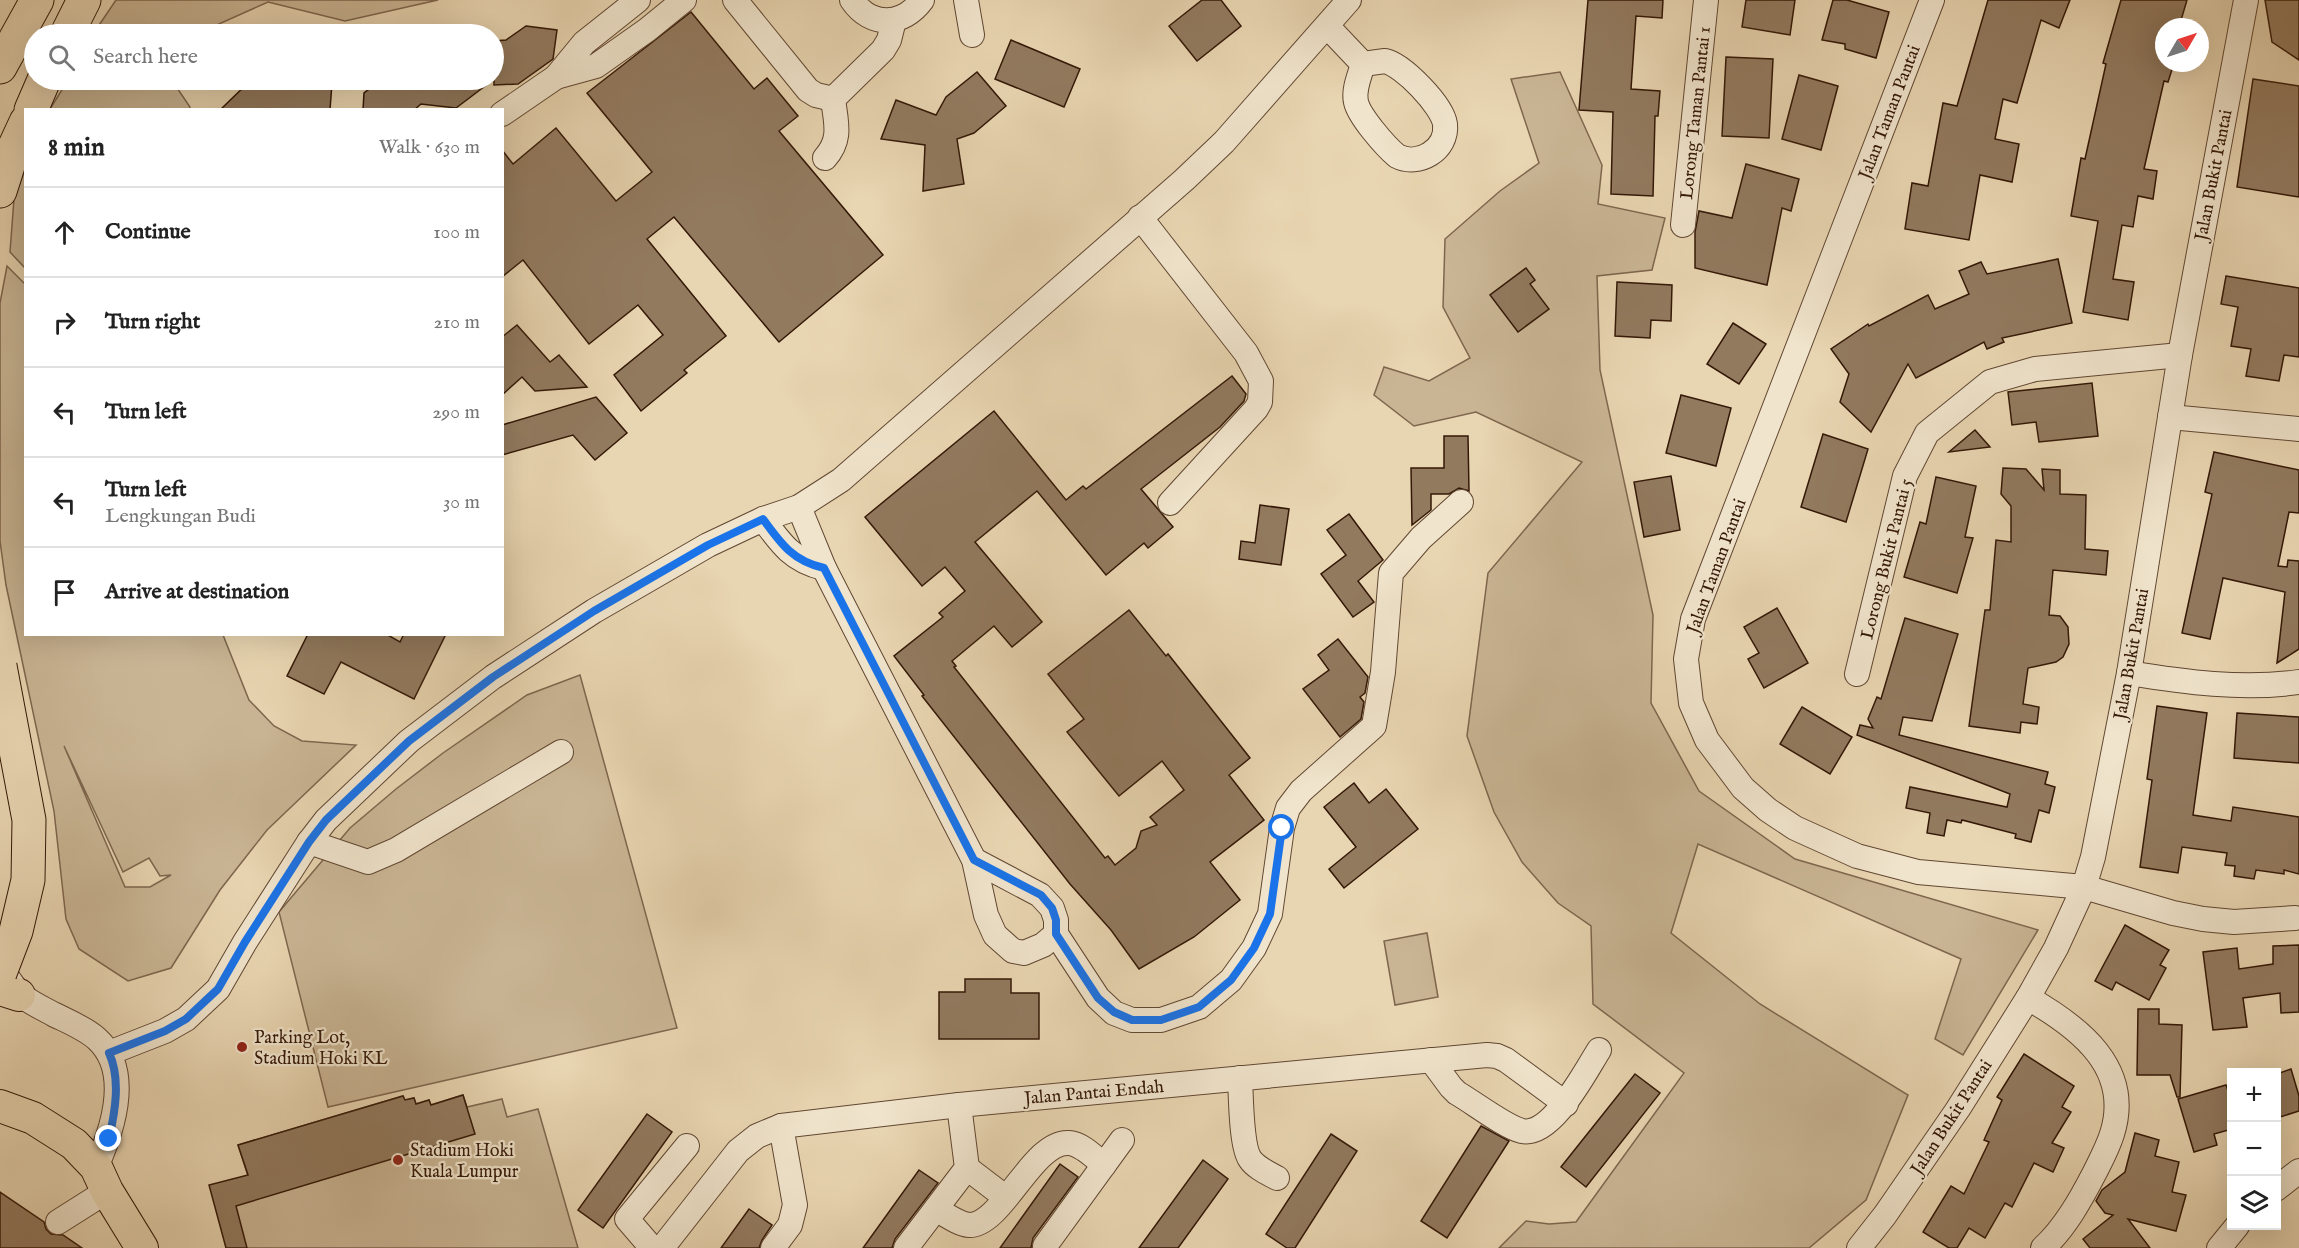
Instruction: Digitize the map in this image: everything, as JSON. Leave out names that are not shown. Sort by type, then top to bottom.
[{"type":"highway","points":[[6,55],[37,0]]},
{"type":"highway","points":[[72,24],[84,0]]},
{"type":"highway","points":[[32,108],[40,90]]},
{"type":"highway","points":[[0,192],[24,127]]},
{"type":"highway","points":[[0,666],[29,820],[28,880],[6,986]]},
{"type":"main road","points":[[0,1106],[33,1118],[74,1144],[101,1179],[142,1248]]},
{"type":"street","points":[[504,113],[556,76],[584,43],[638,0]]},
{"type":"street","points":[[556,76],[596,66],[647,30],[684,0]]},
{"type":"street","points":[[735,0],[808,90],[816,95],[833,99]]},
{"type":"street","points":[[852,0],[868,15],[880,20],[894,20],[905,16],[922,0]]},
{"type":"street","points":[[966,0],[972,34]]},
{"type":"street","points":[[109,1053],[165,1031],[186,1019],[218,989],[309,842],[326,820],[409,741],[493,677],[594,611],[708,545],[763,519],[799,507],[841,480],[1224,142],[1349,0]]},
{"type":"street","name":"Lorong Taman Pantai 1","points":[[1683,225],[1706,0]]},
{"type":"street","name":"Jalan Taman Pantai","points":[[1932,0],[1693,619],[1686,659],[1691,703],[1707,740],[1743,788],[1768,810],[1795,828],[1857,856],[1918,872],[2084,887],[2173,913],[2204,919],[2234,922],[2295,918]]},
{"type":"street","name":"Jalan Bukit Pantai","points":[[1859,1248],[1885,1215],[1958,1109],[2028,998],[2056,948],[2084,887],[2093,857],[2129,673],[2180,355],[2246,0]]},
{"type":"street","points":[[833,99],[883,50],[889,40],[894,20]]},
{"type":"street","points":[[1327,26],[1363,64]]},
{"type":"street","points":[[825,158],[834,147],[837,137],[833,99]]},
{"type":"street","points":[[1140,217],[1246,353],[1261,381],[1260,402],[1256,409],[1170,503]]},
{"type":"street","name":"Lorong Bukit Pantai 5","points":[[1857,675],[1905,476],[1927,433],[1990,382],[2012,374],[2035,369],[2180,355]]},
{"type":"street","points":[[2170,417],[2299,429]]},
{"type":"street","points":[[974,860],[1041,895],[1052,908],[1056,920],[1056,934],[1098,998],[1114,1012],[1132,1020],[1161,1020],[1199,1007],[1231,980],[1254,948],[1270,914],[1282,828],[1288,807],[1301,791],[1368,734],[1376,722],[1383,672],[1391,573],[1421,538],[1461,502]]},
{"type":"street","points":[[799,507],[824,568],[974,860],[986,915],[995,935],[1013,951],[1024,953],[1043,945],[1056,934]]},
{"type":"street","points":[[763,519],[781,543],[806,564],[824,568]]},
{"type":"street","points":[[2129,673],[2183,682],[2227,684],[2299,682]]},
{"type":"street","points":[[309,842],[368,862],[396,850],[561,752]]},
{"type":"street","points":[[0,963],[6,986],[96,1037],[115,1064],[116,1111],[101,1179],[58,1222]]},
{"type":"street","points":[[2028,998],[2049,1010],[2088,1040],[2109,1072],[2116,1091],[2117,1104],[2112,1134],[2089,1184],[2056,1236],[2043,1248]]},
{"type":"street","points":[[1431,1060],[1454,1090],[1521,1131],[1539,1129],[1566,1104],[1599,1050]]},
{"type":"street","name":"Jalan Pantai Endah","points":[[662,1248],[738,1151],[757,1136],[781,1126],[959,1105],[1487,1055],[1506,1060],[1566,1104]]},
{"type":"street","points":[[1240,1078],[1246,1146],[1250,1158],[1259,1167],[1277,1178]]},
{"type":"street","points":[[906,1248],[967,1168],[959,1105]]},
{"type":"street","points":[[772,1248],[790,1225],[795,1204],[781,1126]]},
{"type":"street","points":[[1045,1246],[1122,1140]]},
{"type":"street","points":[[936,1209],[964,1224],[972,1225],[986,1220],[1046,1152],[1060,1144],[1076,1145],[1104,1165]]},
{"type":"street","points":[[652,1248],[627,1219],[687,1146]]},
{"type":"street","points":[[967,1168],[1005,1197]]},
{"type":"street","points":[[2281,1186],[2299,1171]]},
{"type":"street","points":[[2219,1248],[2234,1230]]},
{"type":"shaded area","points":[[116,0],[438,0],[345,21],[268,2],[219,24],[100,24]]},
{"type":"shaded area","points":[[1560,72],[1602,165],[1598,204],[1665,218],[1652,270],[1597,276],[1600,370],[1653,615],[1651,703],[1699,791],[1795,859],[2038,930],[1963,1055],[1935,1039],[1961,959],[1698,844],[1671,933],[1760,1004],[1908,1095],[1866,1200],[1809,1248],[1499,1248],[1526,1221],[1549,1224],[1576,1222],[1684,1073],[1593,1004],[1591,926],[1558,903],[1522,862],[1494,812],[1467,736],[1488,573],[1582,462],[1476,412],[1414,426],[1374,395],[1384,367],[1429,381],[1470,358],[1443,307],[1445,239],[1500,191],[1539,163],[1511,79]]},
{"type":"shaded area","points":[[62,90],[178,90],[190,107],[190,108],[51,108]]},
{"type":"shaded area","points":[[24,173],[24,267],[10,252],[14,199]]},
{"type":"shaded area","points":[[7,266],[24,283],[24,636],[223,636],[249,700],[274,726],[302,741],[356,745],[267,830],[220,890],[171,968],[128,981],[79,949],[66,919],[54,811],[6,585],[0,541],[0,303]],"holes":[[[64,746],[123,872],[149,858],[160,876],[171,875],[150,887],[125,887]]]},
{"type":"shaded area","points":[[580,675],[677,1028],[328,1107],[279,912],[350,828],[396,789],[443,753],[527,695]]},
{"type":"shaded area","points":[[1427,933],[1438,997],[1395,1005],[1384,941]]},
{"type":"shaded area","name":"Stadium Hoki Kuala Lumpur","points":[[463,1095],[467,1107],[502,1099],[507,1117],[538,1109],[578,1248],[226,1248],[229,1180],[248,1176],[238,1145],[403,1096],[405,1100],[414,1098],[416,1104],[429,1100],[431,1105]]},
{"type":"building","points":[[1202,0],[1221,0],[1241,26],[1197,61],[1169,26]]},
{"type":"building","points":[[1588,0],[1663,0],[1662,18],[1636,16],[1631,89],[1660,91],[1658,116],[1655,116],[1653,196],[1611,194],[1613,112],[1579,110]]},
{"type":"building","points":[[1746,0],[1795,0],[1790,35],[1742,27]]},
{"type":"building","points":[[1833,0],[1847,0],[1889,12],[1876,58],[1845,49],[1845,44],[1822,40]]},
{"type":"building","points":[[1988,0],[2070,0],[2059,28],[2041,20],[2017,103],[2003,99],[1995,139],[2019,144],[2012,182],[1980,175],[1969,240],[1905,229],[1912,183],[1928,186],[1943,103],[1957,106]]},
{"type":"building","points":[[2121,0],[2187,0],[2182,18],[2155,18],[2155,72],[2171,72],[2168,82],[2164,81],[2144,169],[2157,171],[2153,199],[2138,196],[2133,227],[2122,225],[2113,279],[2134,282],[2128,320],[2083,312],[2098,221],[2071,216],[2081,158],[2085,159],[2106,64],[2103,63]]},
{"type":"building","points":[[2265,0],[2299,0],[2299,60],[2272,42]]},
{"type":"building","points":[[691,12],[754,89],[767,78],[798,116],[779,131],[883,255],[779,342],[674,217],[647,239],[726,336],[684,370],[687,373],[641,411],[614,375],[663,335],[638,305],[589,344],[523,260],[504,275],[504,153],[513,164],[556,128],[616,201],[652,172],[587,93]]},
{"type":"building","points":[[526,26],[557,30],[553,59],[518,84],[504,85],[504,40]]},
{"type":"building","points":[[1011,40],[1080,69],[1064,107],[995,79]]},
{"type":"building","points":[[1726,57],[1773,59],[1769,138],[1722,136]]},
{"type":"building","points":[[977,72],[1006,106],[974,133],[957,139],[964,184],[923,191],[925,145],[881,139],[896,100],[936,115],[946,97]]},
{"type":"building","points":[[1799,75],[1838,86],[1821,150],[1782,139]]},
{"type":"building","points":[[2253,79],[2299,86],[2299,197],[2237,187]]},
{"type":"building","points":[[241,90],[331,90],[330,108],[222,108]]},
{"type":"building","points":[[368,90],[480,90],[456,108],[421,104],[416,108],[363,108],[364,93]]},
{"type":"building","points":[[1746,164],[1799,179],[1791,211],[1782,208],[1767,285],[1695,268],[1695,232],[1699,211],[1732,218]]},
{"type":"building","points":[[2058,259],[2072,323],[2002,338],[2004,342],[1987,349],[1984,342],[1916,378],[1908,364],[1871,432],[1840,402],[1849,374],[1831,349],[1868,324],[1869,326],[1928,295],[1935,309],[1969,294],[1959,271],[1981,262],[1987,274]]},
{"type":"building","points":[[1526,268],[1535,280],[1530,284],[1549,309],[1518,332],[1490,295]]},
{"type":"building","points":[[2226,276],[2299,288],[2299,357],[2284,355],[2279,381],[2246,376],[2251,349],[2231,346],[2238,307],[2221,304]]},
{"type":"building","points":[[1617,282],[1672,285],[1671,321],[1651,320],[1650,338],[1615,336]]},
{"type":"building","points":[[1733,323],[1766,344],[1739,384],[1707,364]]},
{"type":"building","points":[[517,325],[550,362],[559,355],[587,387],[535,391],[522,377],[504,393],[504,335]]},
{"type":"building","points":[[1232,376],[1246,394],[1244,401],[1220,427],[1141,489],[1173,527],[1148,548],[1144,543],[1106,575],[1037,491],[975,542],[1042,622],[1012,647],[994,626],[952,661],[956,666],[954,667],[1105,858],[1108,856],[1115,865],[1136,848],[1141,831],[1157,825],[1150,817],[1184,790],[1162,761],[1119,796],[1067,732],[1084,719],[1048,674],[1129,610],[1166,656],[1168,654],[1250,758],[1229,775],[1264,820],[1210,862],[1240,900],[1194,937],[1139,969],[1111,930],[1070,884],[922,696],[924,695],[894,656],[943,617],[939,613],[965,591],[945,567],[922,586],[865,517],[994,411],[1066,500],[1083,486],[1086,489]]},
{"type":"building","points":[[2092,383],[2098,436],[2039,442],[2036,422],[2012,425],[2008,392]]},
{"type":"building","points":[[1681,395],[1731,408],[1716,466],[1666,453]]},
{"type":"building","points":[[596,397],[627,433],[595,460],[573,435],[504,454],[504,424]]},
{"type":"building","points":[[1975,430],[1990,447],[1949,452]]},
{"type":"building","points":[[1823,434],[1868,449],[1846,522],[1801,507]]},
{"type":"building","points":[[1444,436],[1468,436],[1469,491],[1459,488],[1449,494],[1431,494],[1431,510],[1412,525],[1411,468],[1444,468]]},
{"type":"building","points":[[2214,452],[2299,470],[2299,513],[2289,512],[2278,566],[2287,567],[2288,560],[2299,561],[2299,649],[2277,663],[2285,592],[2223,578],[2210,639],[2182,633],[2212,494],[2205,492]]},
{"type":"building","points":[[2003,468],[2026,469],[2044,490],[2042,469],[2060,470],[2060,494],[2086,495],[2085,549],[2108,551],[2106,575],[2053,570],[2049,615],[2060,616],[2068,627],[2069,644],[2063,657],[2056,662],[2028,668],[2023,704],[2039,707],[2037,724],[2021,722],[2020,733],[1969,726],[1985,610],[1990,610],[1996,540],[2011,542],[2011,506],[2001,494]]},
{"type":"building","points":[[1671,476],[1680,530],[1644,537],[1634,482]]},
{"type":"building","points":[[1936,477],[1976,486],[1965,537],[1973,538],[1957,593],[1904,577],[1920,522],[1926,524]]},
{"type":"building","points":[[1260,505],[1289,509],[1281,565],[1239,559],[1241,541],[1255,543]]},
{"type":"building","points":[[1349,514],[1383,560],[1358,581],[1374,602],[1353,617],[1321,574],[1346,555],[1327,530]]},
{"type":"building","points":[[1777,608],[1808,663],[1764,688],[1748,659],[1759,653],[1744,627]]},
{"type":"building","points":[[1905,618],[1958,634],[1932,721],[1903,717],[1899,735],[2048,772],[2045,784],[2055,787],[2049,813],[2039,810],[2031,842],[2015,838],[2016,834],[1962,820],[1961,823],[1947,820],[1944,836],[1927,833],[1930,813],[1906,808],[1910,787],[2007,807],[2010,794],[1857,735],[1860,725],[1873,728],[1868,719],[1877,697],[1881,699]]},
{"type":"building","points":[[307,636],[390,636],[400,642],[403,636],[445,636],[414,699],[341,662],[324,694],[287,676]]},
{"type":"building","points":[[1338,639],[1368,677],[1365,693],[1360,697],[1364,702],[1361,719],[1340,737],[1303,689],[1329,670],[1318,655]]},
{"type":"building","points":[[2157,706],[2207,713],[2193,815],[2231,821],[2233,807],[2299,817],[2299,874],[2284,870],[2284,874],[2256,870],[2254,879],[2234,876],[2235,866],[2225,865],[2227,853],[2182,847],[2178,873],[2140,867],[2152,780],[2147,779]]},
{"type":"building","points":[[1802,707],[1852,737],[1830,774],[1780,744]]},
{"type":"building","points":[[2237,713],[2299,717],[2299,763],[2234,758]]},
{"type":"building","points":[[1354,783],[1369,803],[1386,789],[1418,829],[1344,888],[1329,869],[1356,847],[1324,807]]},
{"type":"building","points":[[2125,925],[2169,950],[2160,965],[2166,968],[2149,1000],[2116,982],[2112,990],[2095,981]]},
{"type":"building","points":[[2299,945],[2299,1012],[2281,1013],[2280,993],[2243,998],[2247,1027],[2213,1030],[2203,952],[2237,948],[2239,969],[2273,964],[2273,946]]},
{"type":"building","points":[[965,979],[1011,979],[1011,993],[1039,993],[1039,1039],[939,1039],[939,992],[965,992]]},
{"type":"building","points":[[2138,1009],[2159,1009],[2159,1024],[2182,1025],[2180,1097],[2177,1097],[2170,1075],[2137,1075]]},
{"type":"building","points":[[2024,1054],[2074,1086],[2062,1107],[2071,1112],[2052,1143],[2064,1148],[2053,1172],[2034,1163],[2012,1207],[2005,1203],[1985,1238],[1969,1228],[1957,1248],[1949,1248],[1923,1232],[1951,1186],[1964,1194],[1989,1142],[1984,1140],[2002,1100],[1997,1097]]},
{"type":"building","points":[[2291,1069],[2299,1096],[2299,1111],[2281,1117],[2281,1073]]},
{"type":"building","points":[[1635,1074],[1660,1093],[1586,1187],[1561,1167]]},
{"type":"building","points":[[2226,1085],[2227,1130],[2214,1134],[2217,1145],[2194,1152],[2178,1099]]},
{"type":"building","points":[[463,1095],[475,1134],[236,1206],[247,1248],[226,1248],[209,1185],[248,1175],[238,1145],[403,1096],[405,1100],[414,1098],[416,1104],[429,1100],[431,1105]]},
{"type":"building","points":[[647,1114],[672,1132],[603,1228],[578,1210]]},
{"type":"building","points":[[1481,1126],[1509,1141],[1447,1238],[1421,1221]]},
{"type":"building","points":[[2135,1133],[2159,1140],[2155,1156],[2179,1162],[2172,1192],[2186,1195],[2176,1231],[2128,1219],[2150,1248],[2090,1248],[2083,1239],[2113,1215],[2105,1213],[2096,1201],[2102,1190],[2125,1172]]},
{"type":"building","points":[[1331,1134],[1357,1151],[1295,1248],[1287,1248],[1266,1234]]},
{"type":"building","points":[[1203,1160],[1228,1179],[1178,1248],[1139,1248]]},
{"type":"building","points":[[1060,1164],[1078,1177],[1033,1238],[1031,1248],[1000,1248]]},
{"type":"building","points":[[919,1170],[938,1183],[895,1239],[892,1248],[863,1248]]},
{"type":"building","points":[[0,1192],[44,1222],[51,1234],[63,1235],[82,1248],[0,1248]]},
{"type":"building","points":[[749,1209],[772,1225],[759,1248],[721,1248]]},
{"type":"place","name":"Parking Lot, Stadium Hoki KL","points":[[242,1047]]},
{"type":"place","name":"Stadium Hoki Kuala Lumpur","points":[[398,1160]]},
{"type":"route","points":[[109,1139],[116,1111],[115,1064],[109,1053],[129,1047],[186,1019],[218,989],[309,842],[326,820],[409,741],[493,677],[594,611],[708,545],[763,519],[781,543],[806,564],[824,568],[974,860],[1041,895],[1052,908],[1056,920],[1056,934],[1098,998],[1114,1012],[1132,1020],[1161,1020],[1199,1007],[1231,980],[1254,948],[1270,914],[1282,828]]}]
